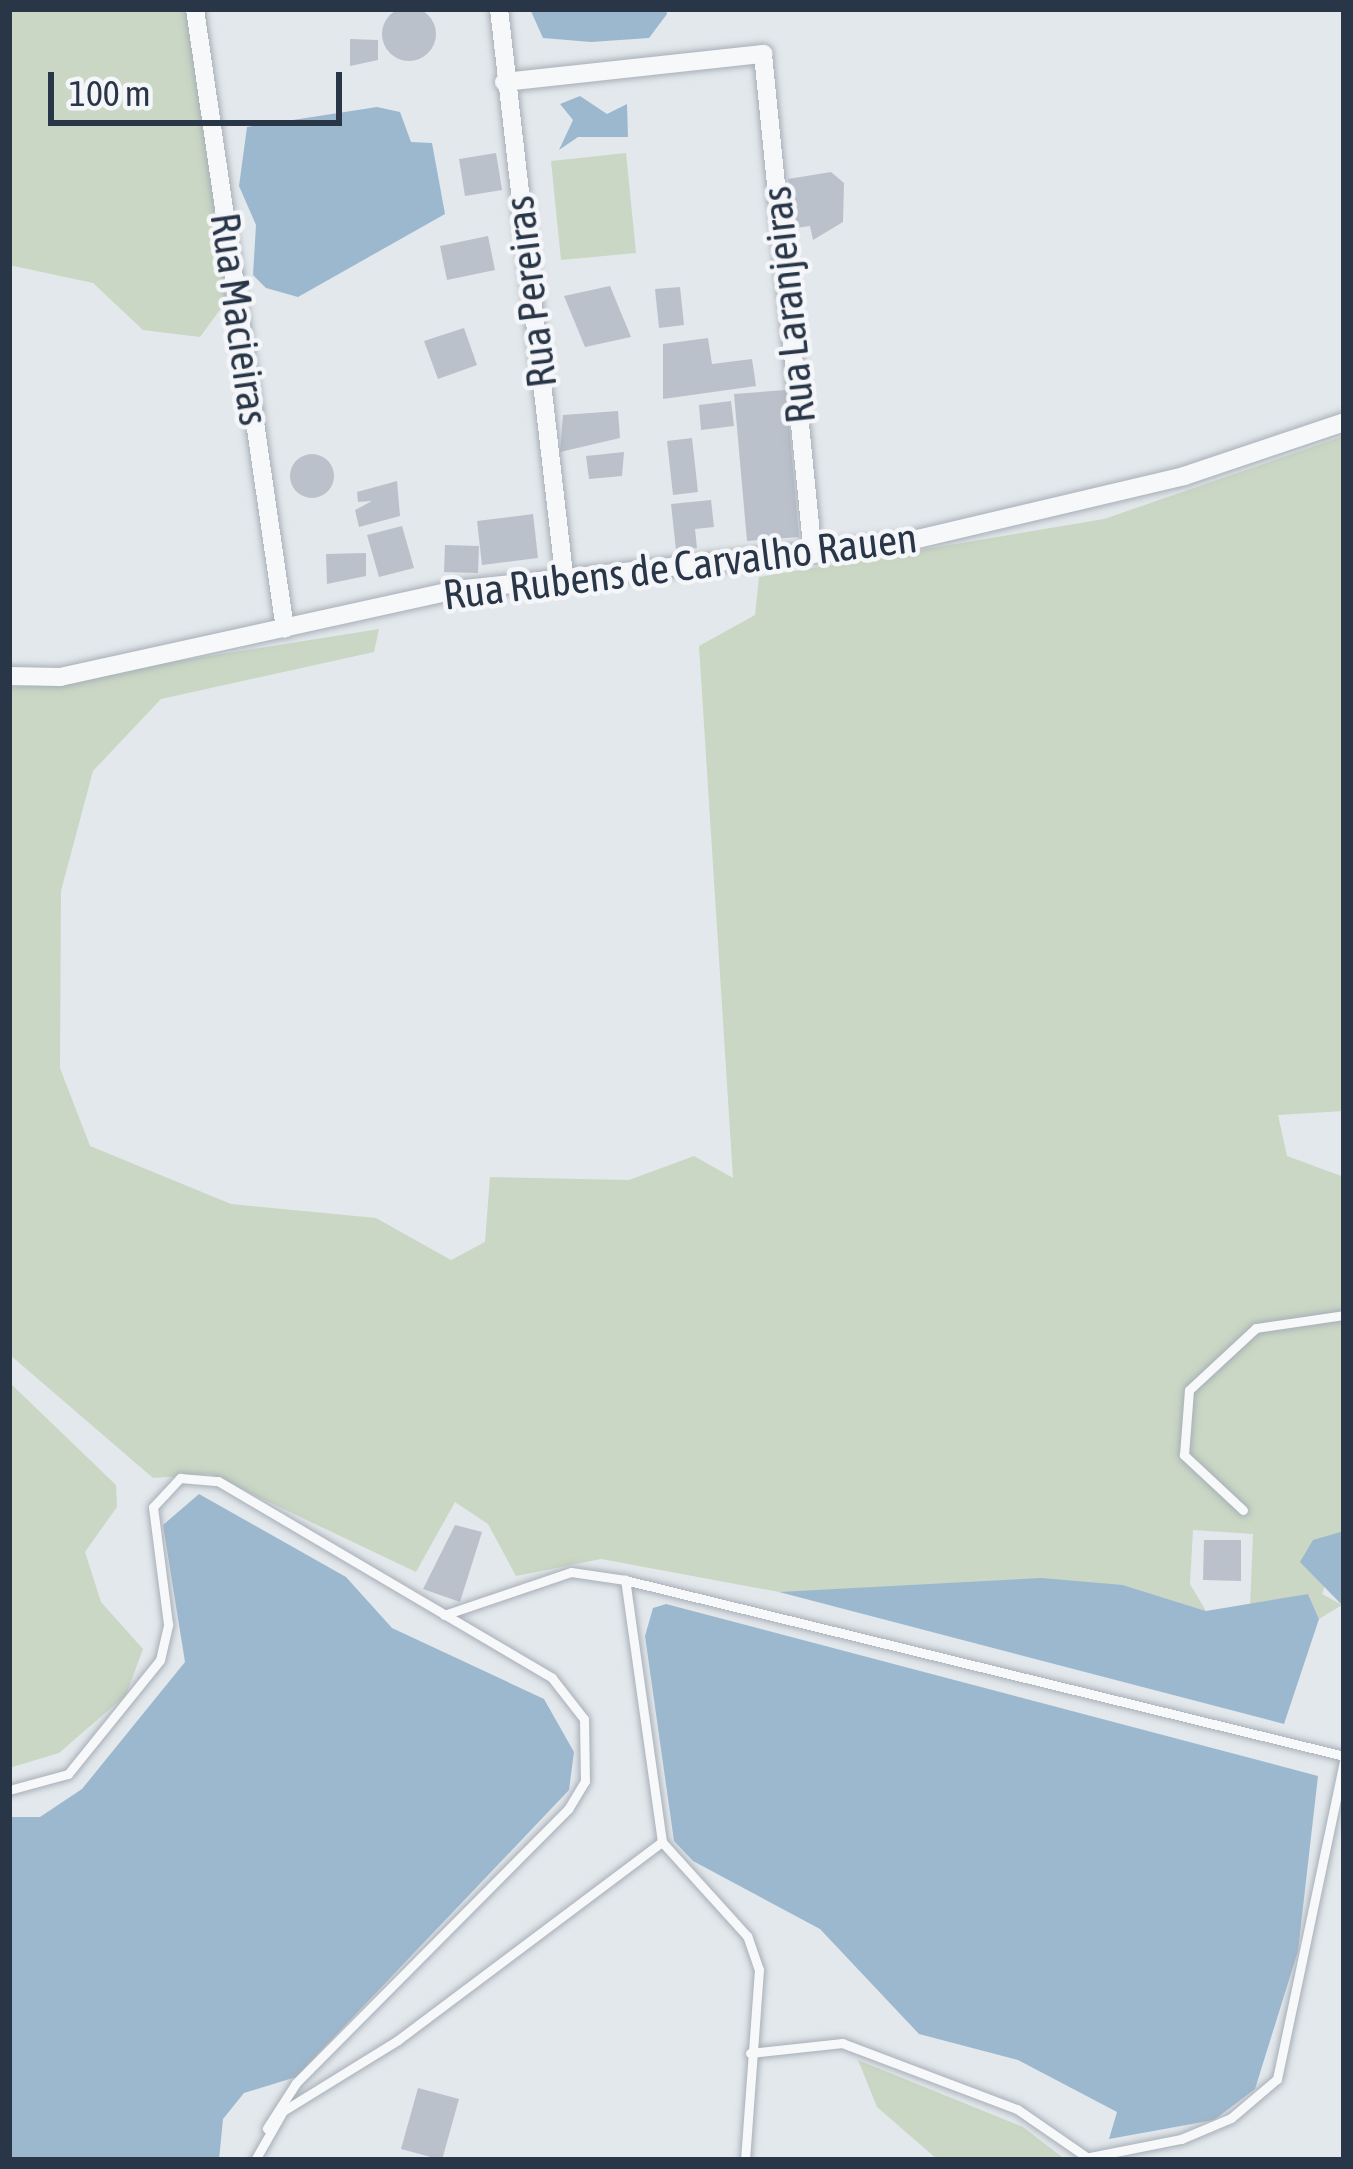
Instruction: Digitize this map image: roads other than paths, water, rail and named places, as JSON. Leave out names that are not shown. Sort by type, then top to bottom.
[{"type":"street","name":"Rua Macieiras","points":[[195,9],[286,629]]},
{"type":"street","name":"Rua Pereiras","points":[[499,9],[564,574]]},
{"type":"street","name":"Rua Laranjeiras","points":[[504,82],[763,54],[813,555]]},
{"type":"street","name":"Rua Rubens de Carvalho Rauen","points":[[9,676],[60,677],[564,574],[813,555],[1054,511],[1344,422]]},
{"type":"lane","points":[[1243,1510],[1184,1455],[1190,1390],[1256,1328],[1344,1316]]},
{"type":"lane","points":[[9,1790],[68,1774],[160,1660],[168,1624],[153,1507],[180,1478],[218,1481],[552,1678],[584,1719],[585,1781],[296,2083],[267,2128],[255,2160]]},
{"type":"lane","points":[[444,1615],[571,1572],[625,1580],[1344,1758],[1277,2079],[1231,2118],[1181,2139],[1090,2158],[1017,2109],[842,2044],[750,2053]]},
{"type":"lane","points":[[625,1580],[662,1842],[747,1936],[759,1970],[745,2160]]},
{"type":"lane","points":[[267,2128],[662,1842]]},
{"type":"water","points":[[530,9],[666,9],[667,14],[649,38],[591,42],[543,38]]},
{"type":"water","points":[[580,96],[607,114],[627,104],[628,137],[578,137],[559,150],[573,120],[560,104]]},
{"type":"water","points":[[377,107],[400,112],[411,142],[432,143],[445,214],[298,297],[266,288],[253,275],[256,225],[239,186],[247,127]]},
{"type":"water","points":[[199,1494],[346,1577],[392,1628],[544,1699],[574,1752],[569,1790],[296,2077],[244,2093],[223,2119],[219,2160],[9,2160],[9,1817],[40,1817],[82,1789],[185,1662],[163,1525]]},
{"type":"water","points":[[1344,1531],[1342,1605],[1300,1562],[1313,1540]]},
{"type":"water","points":[[1041,1578],[1123,1585],[1206,1611],[1308,1594],[1319,1619],[1284,1724],[779,1592]]},
{"type":"water","points":[[666,1604],[1318,1776],[1298,1951],[1255,2089],[1214,2120],[1109,2139],[1117,2112],[1018,2060],[919,2034],[820,1929],[693,1861],[674,1841],[645,1636],[653,1608]]}]
